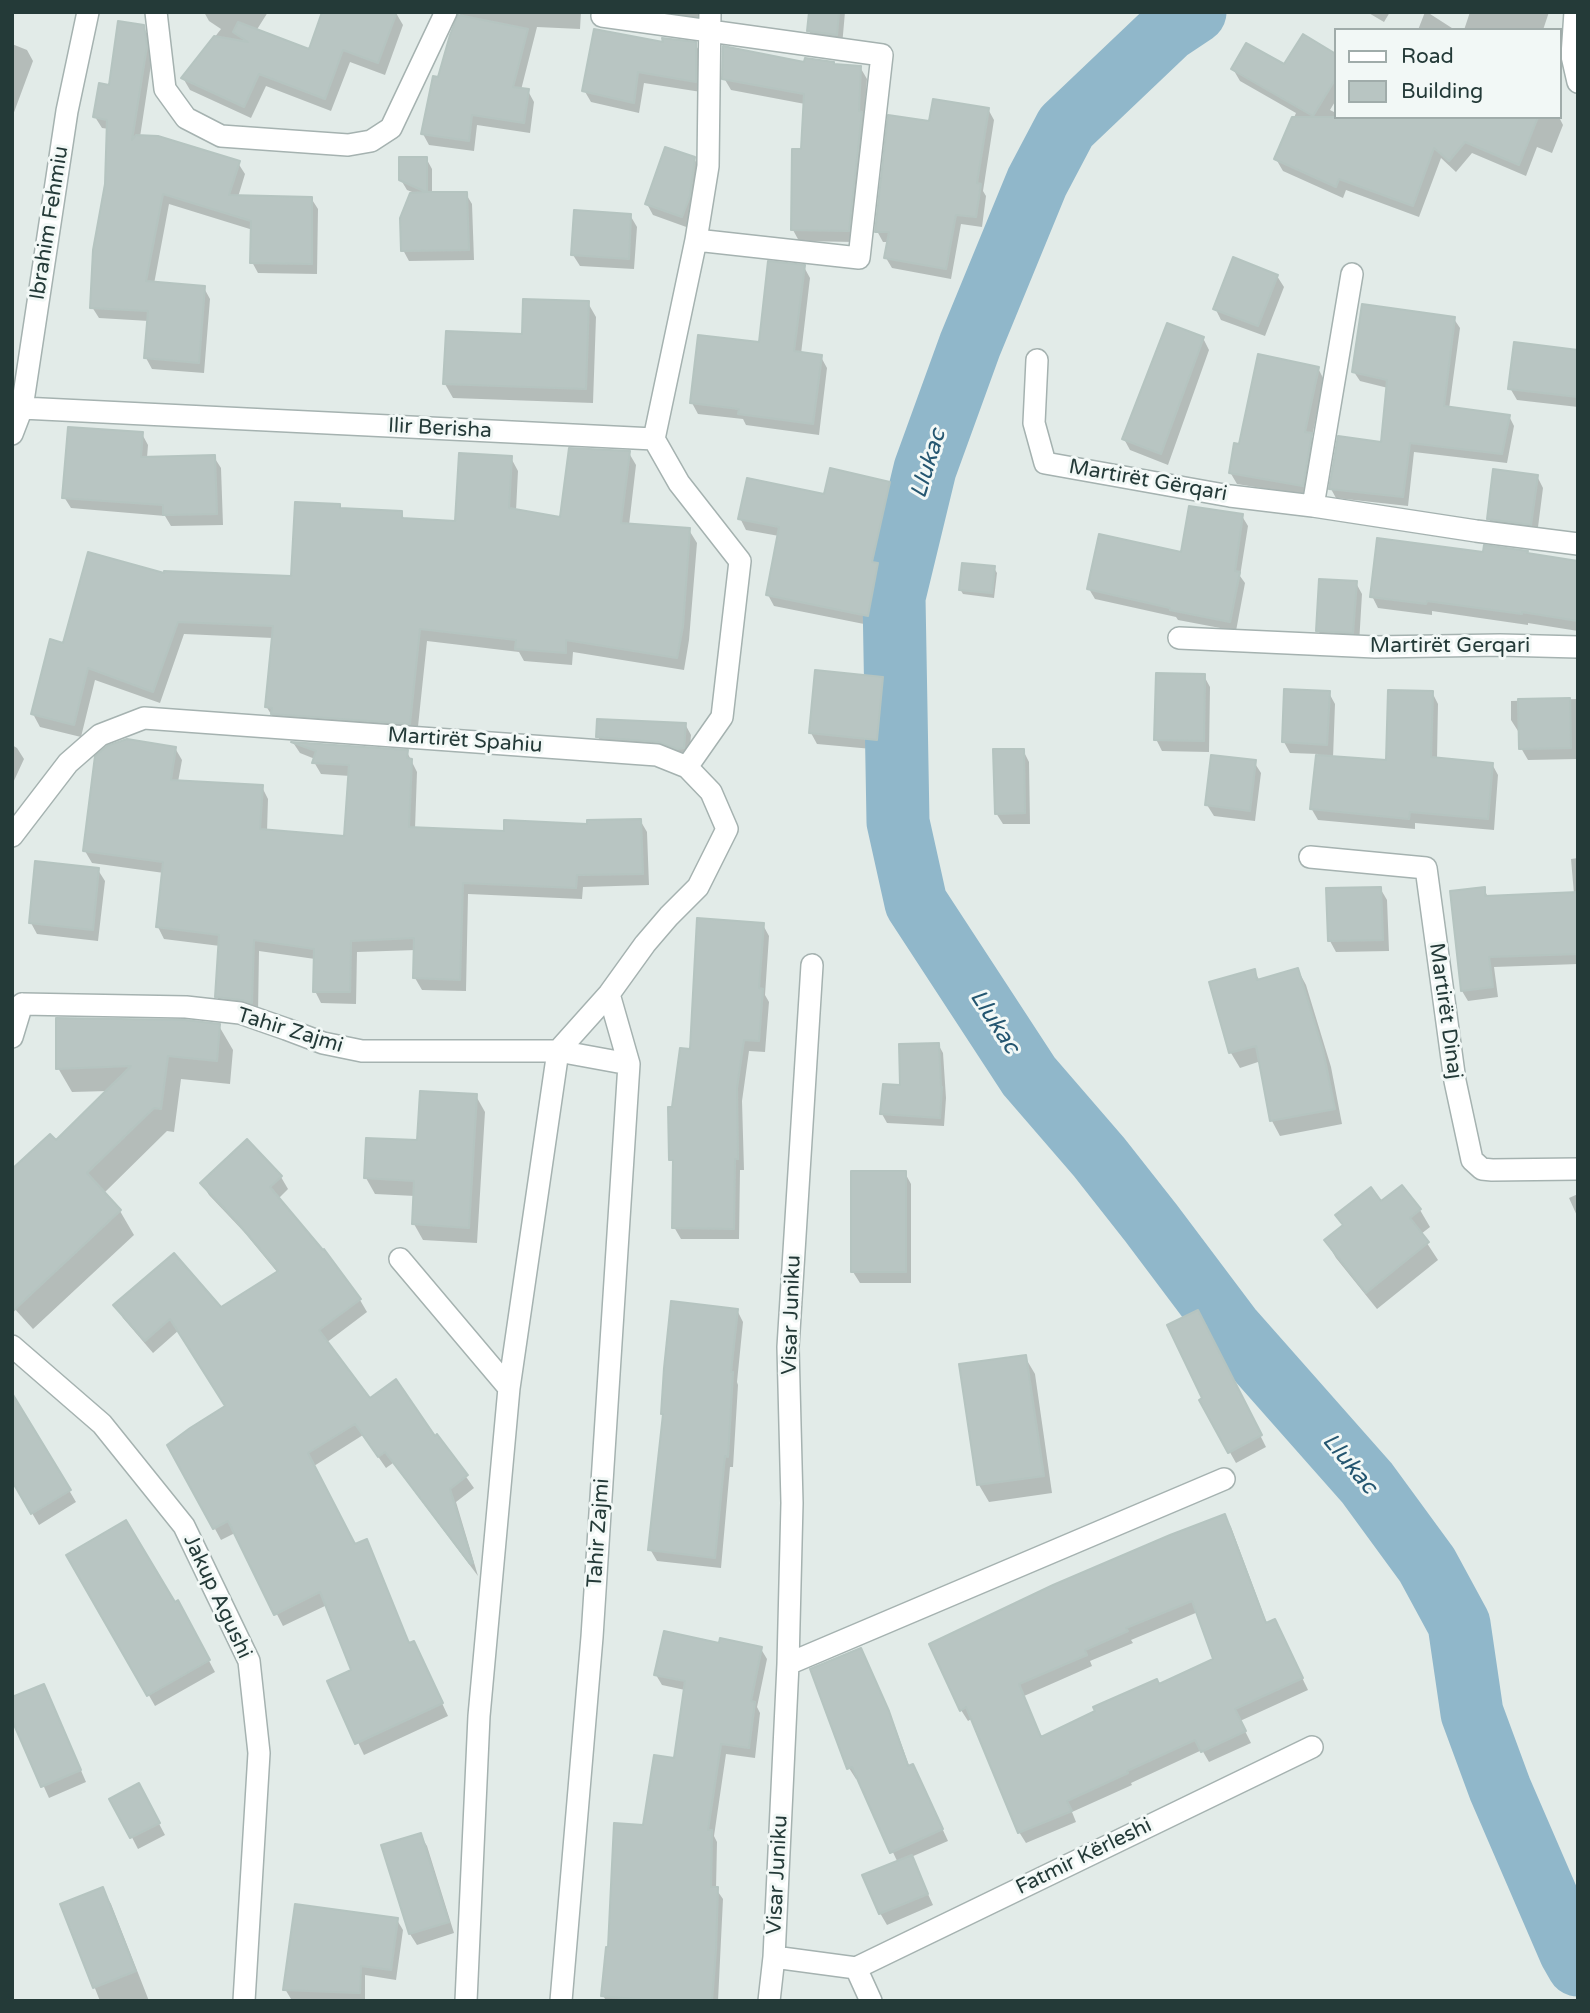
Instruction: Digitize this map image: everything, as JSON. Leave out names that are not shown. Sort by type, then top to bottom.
[{"type":"street","name":"Ibrahim Fehmiu","points":[[12,434],[22,408],[67,111],[88,12]]},
{"type":"street","points":[[156,12],[165,89],[186,118],[220,136],[348,145],[371,141],[391,128],[446,12]]},
{"type":"street","points":[[1575,12],[1572,56],[1578,82]]},
{"type":"street","points":[[602,16],[711,22],[882,55],[859,258],[696,240]]},
{"type":"street","points":[[687,767],[722,717],[740,561],[679,483],[654,439],[696,240],[708,166],[711,22]]},
{"type":"street","points":[[1313,506],[1352,274]]},
{"type":"street","name":"Martirët Gërqari","points":[[1037,360],[1034,423],[1045,463],[1230,496],[1578,544]]},
{"type":"street","name":"Ilir Berisha","points":[[22,408],[654,439]]},
{"type":"street","name":"Martirët Gerqari","points":[[1179,638],[1323,646],[1578,647]]},
{"type":"street","name":"Martirët Spahiu","points":[[12,836],[68,763],[100,735],[144,718],[657,755],[687,767],[710,792],[727,829],[698,887],[661,925],[609,994]]},
{"type":"street","name":"Martirët Dinaj","points":[[1310,857],[1426,868],[1454,1081],[1472,1160],[1482,1169],[1492,1170],[1578,1169]]},
{"type":"street","name":"Visar Juniku","points":[[769,2001],[774,1957],[788,1664],[792,1503],[788,1347],[812,965]]},
{"type":"street","points":[[466,2001],[479,1716],[509,1388],[558,1051],[609,994]]},
{"type":"street","name":"Tahir Zajmi","points":[[561,2001],[592,1637],[629,1064],[609,994]]},
{"type":"street","points":[[12,1037],[17,999]]},
{"type":"street","name":"Tahir Zajmi","points":[[17,999],[186,1007],[240,1013],[323,1043],[362,1051],[558,1051],[629,1064]]},
{"type":"street","points":[[400,1259],[509,1388]]},
{"type":"street","name":"Jakup Agushi","points":[[12,1346],[102,1424],[184,1526],[249,1661],[260,1753],[244,2001]]},
{"type":"street","points":[[788,1664],[1224,1479]]},
{"type":"street","name":"Fatmir Kërleshi","points":[[856,1968],[1312,1747]]},
{"type":"street","points":[[774,1957],[856,1968],[870,2001]]},
{"type":"building","points":[[322,12],[397,12],[378,63],[343,50],[325,99],[259,74],[244,107],[181,78],[214,36],[248,42],[233,32],[238,22],[309,49]]},
{"type":"building","points":[[809,12],[839,12],[837,35],[807,31]]},
{"type":"building","points":[[458,15],[528,29],[513,87],[529,89],[524,123],[472,115],[469,141],[421,134],[433,76],[438,77]]},
{"type":"building","points":[[118,21],[144,25],[147,46],[132,140],[136,135],[158,136],[240,161],[229,195],[312,197],[312,264],[250,263],[251,221],[163,194],[146,281],[205,286],[199,363],[144,358],[148,311],[90,308],[93,250],[105,184],[107,120],[93,117],[99,83],[109,85]]},
{"type":"building","points":[[594,29],[663,42],[662,38],[696,42],[696,82],[638,72],[634,103],[582,91]]},
{"type":"building","points":[[1303,34],[1334,53],[1334,81],[1313,116],[1231,69],[1246,43],[1284,64]]},
{"type":"building","points":[[723,46],[804,62],[805,58],[861,66],[859,111],[862,112],[849,231],[791,230],[792,149],[801,149],[804,94],[722,79]]},
{"type":"building","points":[[933,99],[989,108],[977,183],[981,184],[976,217],[956,215],[946,269],[884,258],[889,232],[875,232],[888,115],[929,121]]},
{"type":"building","points":[[1292,117],[1537,119],[1519,165],[1465,142],[1449,161],[1434,148],[1413,206],[1339,179],[1336,187],[1274,159]]},
{"type":"building","points":[[665,147],[695,157],[690,196],[682,217],[645,204]]},
{"type":"building","points":[[399,157],[427,157],[427,192],[467,192],[469,250],[401,251],[400,218],[410,193],[426,192],[399,180]]},
{"type":"building","points":[[574,210],[631,214],[629,259],[571,255]]},
{"type":"building","points":[[1233,257],[1278,275],[1258,326],[1213,309]]},
{"type":"building","points":[[768,261],[805,265],[794,351],[822,355],[813,424],[738,414],[739,409],[690,403],[698,335],[759,342]]},
{"type":"building","points":[[523,299],[589,301],[586,389],[443,384],[446,331],[522,334]]},
{"type":"building","points":[[1362,304],[1455,317],[1444,406],[1510,415],[1502,454],[1410,443],[1403,497],[1329,489],[1338,436],[1381,442],[1387,380],[1352,372]]},
{"type":"building","points":[[1167,323],[1204,337],[1161,454],[1122,439]]},
{"type":"building","points":[[1514,342],[1578,350],[1578,397],[1508,389]]},
{"type":"building","points":[[1258,354],[1319,367],[1305,432],[1312,433],[1303,486],[1229,473],[1234,443],[1239,444]]},
{"type":"building","points":[[68,427],[143,432],[141,457],[215,455],[217,514],[163,515],[163,505],[62,498]]},
{"type":"building","points":[[569,448],[630,451],[621,523],[690,528],[683,626],[677,658],[566,640],[566,653],[515,649],[516,640],[420,629],[410,724],[271,714],[272,708],[265,707],[273,626],[178,622],[153,692],[88,668],[74,725],[31,714],[50,639],[63,643],[88,552],[164,573],[291,576],[295,502],[340,504],[340,508],[402,511],[402,518],[455,521],[459,453],[512,456],[509,508],[560,517]]},
{"type":"building","points":[[830,468],[890,482],[872,562],[878,563],[868,616],[766,595],[779,527],[738,519],[747,478],[824,494]]},
{"type":"building","points":[[1493,469],[1538,475],[1531,525],[1487,519]]},
{"type":"building","points":[[1189,506],[1243,514],[1235,571],[1240,572],[1230,622],[1087,589],[1099,534],[1181,552]]},
{"type":"building","points":[[1377,538],[1483,552],[1484,545],[1578,561],[1578,621],[1427,601],[1426,604],[1370,597]]},
{"type":"building","points":[[962,563],[995,566],[992,593],[959,590]]},
{"type":"building","points":[[1319,579],[1357,581],[1353,633],[1316,631]]},
{"type":"building","points":[[815,670],[883,677],[877,740],[809,733]]},
{"type":"building","points":[[1156,673],[1205,674],[1204,741],[1154,740]]},
{"type":"building","points":[[1284,689],[1330,691],[1327,745],[1282,742]]},
{"type":"building","points":[[1388,690],[1433,691],[1431,757],[1493,763],[1488,819],[1410,812],[1409,819],[1310,809],[1316,755],[1386,760]]},
{"type":"building","points":[[1570,698],[1571,748],[1519,749],[1518,699]]},
{"type":"building","points":[[597,719],[686,723],[684,748],[677,749],[658,742],[596,737]]},
{"type":"building","points":[[127,739],[176,747],[171,780],[263,785],[260,829],[344,836],[349,765],[312,763],[316,751],[291,742],[408,750],[407,758],[412,759],[409,827],[504,831],[504,820],[587,824],[587,820],[641,819],[643,874],[577,875],[576,888],[463,883],[460,980],[413,978],[414,938],[351,941],[350,992],[313,992],[314,949],[254,940],[252,1003],[215,997],[219,935],[156,927],[163,862],[83,851],[95,756],[107,746]]},
{"type":"building","points":[[993,749],[1024,749],[1025,813],[995,814]]},
{"type":"building","points":[[1211,755],[1256,760],[1250,811],[1205,805]]},
{"type":"building","points":[[35,861],[99,868],[93,930],[29,923]]},
{"type":"building","points":[[1381,887],[1383,940],[1328,941],[1326,888]]},
{"type":"building","points":[[1485,887],[1485,896],[1578,892],[1578,954],[1489,957],[1493,987],[1461,991],[1450,891]]},
{"type":"building","points":[[697,918],[764,923],[759,988],[763,989],[759,1041],[744,1040],[737,1088],[738,1159],[735,1159],[734,1229],[672,1228],[673,1160],[669,1160],[668,1107],[672,1107],[680,1048],[690,1049]]},
{"type":"building","points":[[1298,968],[1323,1050],[1335,1109],[1270,1121],[1256,1046],[1229,1053],[1209,982],[1255,969],[1257,980]]},
{"type":"building","points":[[56,1018],[185,1020],[220,1024],[217,1061],[168,1056],[161,1109],[154,1108],[87,1173],[121,1210],[12,1312],[12,1169],[50,1134],[56,1140],[131,1066],[56,1069]]},
{"type":"building","points":[[939,1043],[942,1087],[940,1118],[880,1114],[883,1084],[900,1085],[899,1044]]},
{"type":"building","points":[[420,1091],[477,1094],[469,1228],[412,1224],[414,1181],[364,1178],[366,1138],[417,1140]]},
{"type":"building","points":[[247,1139],[282,1176],[270,1187],[324,1249],[361,1299],[319,1330],[370,1398],[396,1379],[435,1436],[437,1434],[468,1475],[450,1489],[473,1563],[470,1564],[385,1452],[378,1457],[355,1424],[308,1453],[355,1544],[367,1539],[409,1643],[414,1641],[443,1703],[355,1744],[327,1681],[351,1670],[320,1592],[274,1615],[228,1521],[213,1529],[167,1445],[225,1406],[170,1319],[145,1341],[113,1305],[174,1253],[221,1307],[278,1271],[200,1183]]},
{"type":"building","points":[[851,1171],[906,1171],[906,1272],[851,1272]]},
{"type":"building","points":[[1402,1185],[1421,1209],[1410,1218],[1429,1242],[1366,1293],[1324,1240],[1343,1225],[1335,1215],[1371,1187],[1381,1201]]},
{"type":"building","points":[[671,1301],[738,1309],[731,1372],[728,1457],[725,1456],[715,1558],[648,1550],[663,1414],[664,1368]]},
{"type":"building","points":[[1198,1310],[1262,1435],[1228,1453],[1199,1400],[1202,1398],[1167,1325]]},
{"type":"building","points":[[1026,1355],[1044,1476],[977,1485],[959,1364]]},
{"type":"building","points":[[12,1393],[71,1490],[31,1514],[12,1481]]},
{"type":"building","points":[[1225,1514],[1266,1623],[1275,1619],[1303,1678],[1235,1709],[1246,1731],[1201,1752],[1195,1740],[1067,1801],[1072,1811],[1018,1833],[966,1707],[960,1711],[929,1644],[1053,1585]],"holes":[[[1192,1601],[1213,1659],[1159,1684],[1157,1679],[1093,1707],[1095,1711],[1041,1737],[1019,1684],[1087,1655],[1085,1650],[1128,1631],[1126,1628]]]},
{"type":"building","points":[[126,1520],[175,1602],[178,1600],[210,1660],[147,1696],[66,1555]]},
{"type":"building","points":[[664,1631],[719,1643],[720,1638],[762,1647],[751,1701],[755,1702],[749,1748],[721,1744],[708,1830],[712,1830],[711,1887],[718,1887],[712,2001],[657,2001],[601,1996],[608,1947],[614,1823],[643,1825],[654,1755],[674,1758],[685,1681],[654,1675]]},
{"type":"building","points":[[861,1648],[889,1711],[908,1766],[913,1764],[943,1829],[890,1853],[852,1767],[847,1769],[810,1669]]},
{"type":"building","points":[[44,1684],[81,1770],[41,1787],[12,1720],[12,1697]]},
{"type":"building","points":[[139,1783],[160,1823],[130,1838],[109,1799]]},
{"type":"building","points":[[421,1833],[449,1922],[409,1934],[381,1845]]},
{"type":"building","points":[[912,1855],[928,1894],[879,1914],[862,1875]]},
{"type":"building","points":[[103,1887],[136,1971],[93,1988],[60,1904]]},
{"type":"building","points":[[295,1904],[398,1918],[391,1970],[361,1966],[360,1993],[283,1990]]},
{"type":"waterway","name":"Llukac","points":[[1195,12],[1168,30],[1066,127],[1037,182],[970,345],[925,469],[894,597],[898,822],[916,903],[1029,1076],[1099,1157],[1230,1328],[1367,1483],[1427,1565],[1459,1624],[1472,1713],[1500,1789],[1578,1965]]}]
